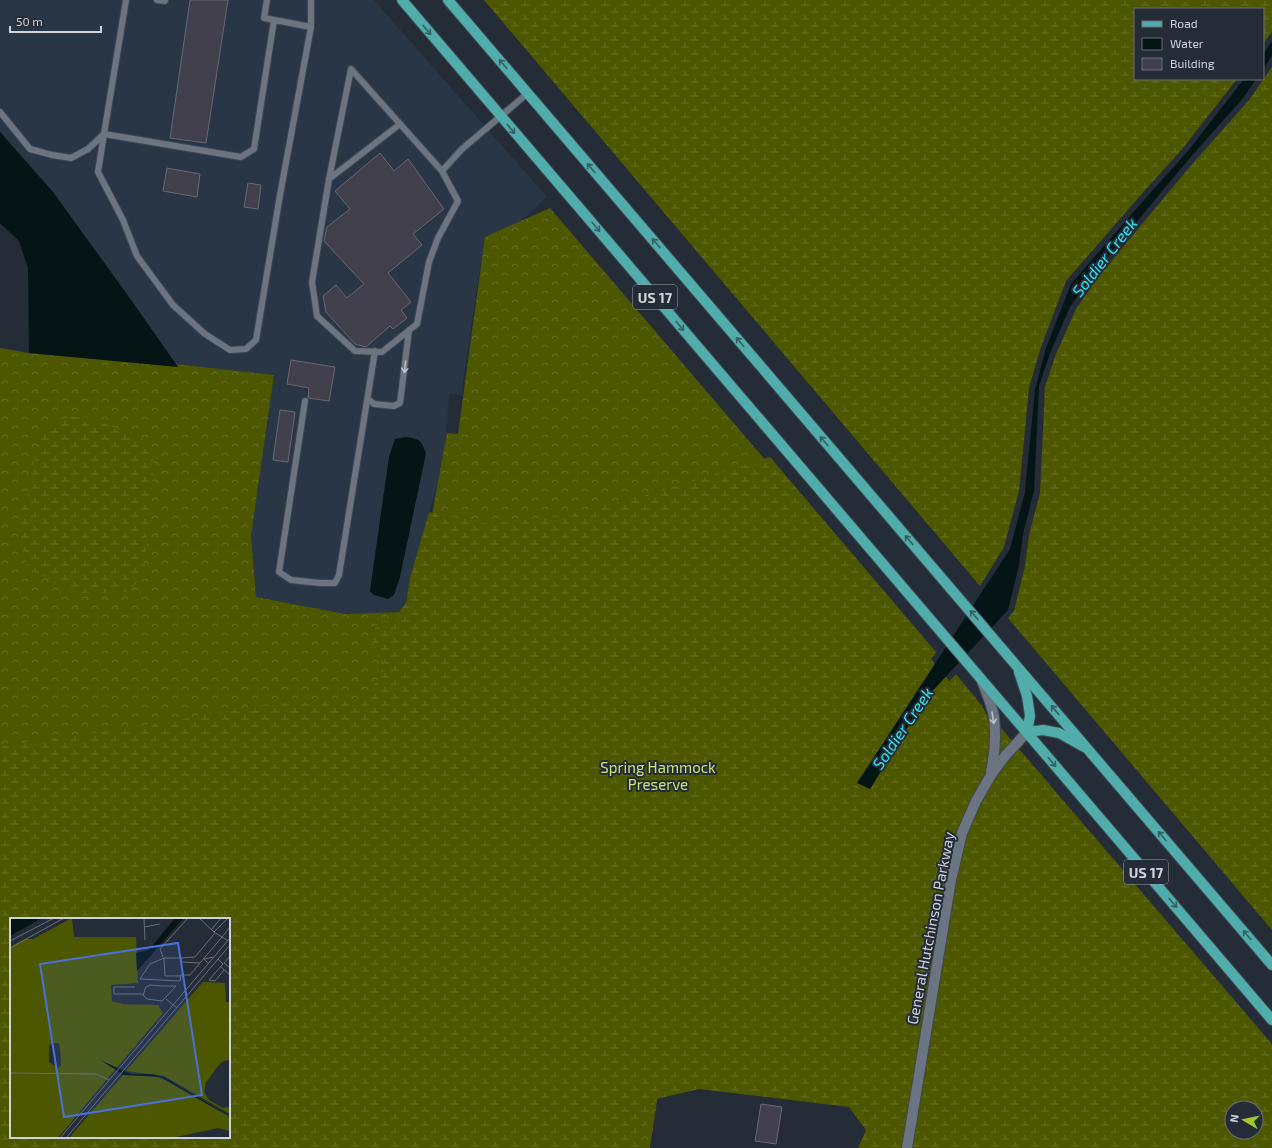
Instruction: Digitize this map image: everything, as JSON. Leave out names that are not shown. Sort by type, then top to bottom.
[{"type":"main road","name":"US 17","points":[[402,0],[1272,1020]]},
{"type":"main road","name":"US 17","points":[[448,0],[1272,965]]},
{"type":"main road","points":[[1017,666],[1027,696],[1030,716],[1027,732],[1043,730],[1058,733],[1089,750]]},
{"type":"street","points":[[982,681],[994,716],[994,758],[990,775]]},
{"type":"street","name":"General Hutchinson Parkway","points":[[907,1148],[954,867],[962,833],[976,801],[990,775],[1027,732]]},
{"type":"lane","points":[[126,0],[98,172],[123,220],[136,256],[173,305],[206,334],[230,350],[246,349],[256,340],[280,195],[311,27],[311,0]]},
{"type":"lane","points":[[157,0],[165,0]]},
{"type":"lane","points":[[267,0],[264,18],[311,27]]},
{"type":"lane","points":[[104,134],[241,157],[254,149],[274,20]]},
{"type":"lane","points":[[351,69],[400,124],[442,171],[458,201],[438,238],[429,262],[417,324],[382,352],[355,351],[317,316],[312,282],[329,179],[351,69]]},
{"type":"lane","points":[[442,171],[462,149],[528,93]]},
{"type":"lane","points":[[0,112],[30,149],[52,155],[72,158],[88,149],[104,134]]},
{"type":"lane","points":[[329,179],[400,124]]},
{"type":"lane","points":[[368,399],[374,404],[394,406],[400,403],[409,330]]},
{"type":"lane","points":[[305,401],[279,572],[291,580],[320,583],[335,582],[339,575],[376,351]]},
{"type":"shaded area","points":[[0,0],[374,0],[547,197],[482,256],[461,395],[449,394],[444,467],[410,578],[406,603],[399,612],[346,614],[256,597],[251,536],[274,375],[176,364],[53,192],[0,132]],"holes":[[[395,439],[370,591],[389,457]]]},
{"type":"green space","points":[[484,0],[1272,0],[1272,32],[1264,43],[1264,8],[1134,8],[1134,80],[1236,80],[1183,148],[1066,281],[1041,347],[1029,388],[1019,491],[1004,547],[980,586]]},
{"type":"green space","points":[[1272,67],[1272,930],[1008,618],[1014,611],[1025,566],[1029,535],[1040,493],[1045,387],[1056,354],[1076,309],[1099,276],[1194,162],[1249,100]]},
{"type":"green space","name":"Spring Hammock Preserve","points":[[550,208],[784,482],[955,688],[996,722],[1272,1049],[1272,1148],[884,1148],[893,1092],[663,1060],[650,1148],[0,1148],[0,348],[29,353],[178,366],[176,364],[274,375],[251,536],[256,597],[346,614],[399,612],[392,621],[410,636],[447,433],[458,434],[485,237]]},
{"type":"green space","points":[[83,416],[140,435],[153,459],[153,477],[144,571],[130,592],[74,593],[28,568],[18,533],[40,438],[56,419]]},
{"type":"green space","name":"Spring Hammock Preserve","points":[[770,457],[936,652],[852,780],[852,785],[862,792],[871,794],[874,793],[930,702],[956,674],[983,707],[987,717],[988,741],[984,773],[955,831],[944,879],[900,1148],[858,1148],[866,1130],[849,1107],[699,1089],[656,1099],[642,1137],[649,1148],[4,1148],[0,1143],[0,746],[143,726],[236,709],[281,703],[361,700],[384,673],[371,637],[378,622],[392,621],[406,603],[410,578],[429,512],[490,524],[567,515],[654,493]]},
{"type":"green space","points":[[1020,750],[1272,1044],[1272,1148],[914,1148],[958,881],[968,835],[994,782],[996,783],[1003,769]]},
{"type":"water","points":[[1272,41],[1272,56],[1264,68],[1264,53]]},
{"type":"water","name":"Soldier Creek","points":[[1243,80],[1255,80],[1244,97],[1189,159],[1094,273],[1070,307],[1050,353],[1039,386],[1034,491],[1023,534],[1019,565],[1008,610],[925,699],[870,789],[857,783],[1010,549],[1025,492],[1035,390],[1046,348],[1071,284],[1188,151]]},
{"type":"water","points":[[0,132],[53,192],[178,367],[29,353],[28,268],[19,241],[0,223]]},
{"type":"water","points":[[406,437],[419,441],[423,445],[426,453],[400,577],[394,595],[388,599],[374,595],[370,591],[389,457],[395,439]]},
{"type":"building","points":[[190,0],[228,0],[206,143],[170,138]]},
{"type":"building","points":[[380,153],[394,171],[408,159],[444,209],[413,234],[422,245],[388,273],[411,302],[401,310],[407,318],[393,329],[390,326],[366,347],[355,344],[326,312],[323,296],[336,285],[347,298],[364,284],[324,241],[327,227],[350,209],[335,191]]},
{"type":"building","points":[[167,168],[200,174],[197,197],[163,191]]},
{"type":"building","points":[[248,183],[261,185],[258,209],[244,207]]},
{"type":"building","points":[[291,360],[335,367],[329,401],[308,398],[309,388],[287,384]]},
{"type":"building","points":[[280,410],[295,412],[288,462],[273,460]]},
{"type":"building","points":[[761,1104],[782,1107],[776,1144],[755,1141]]}]
